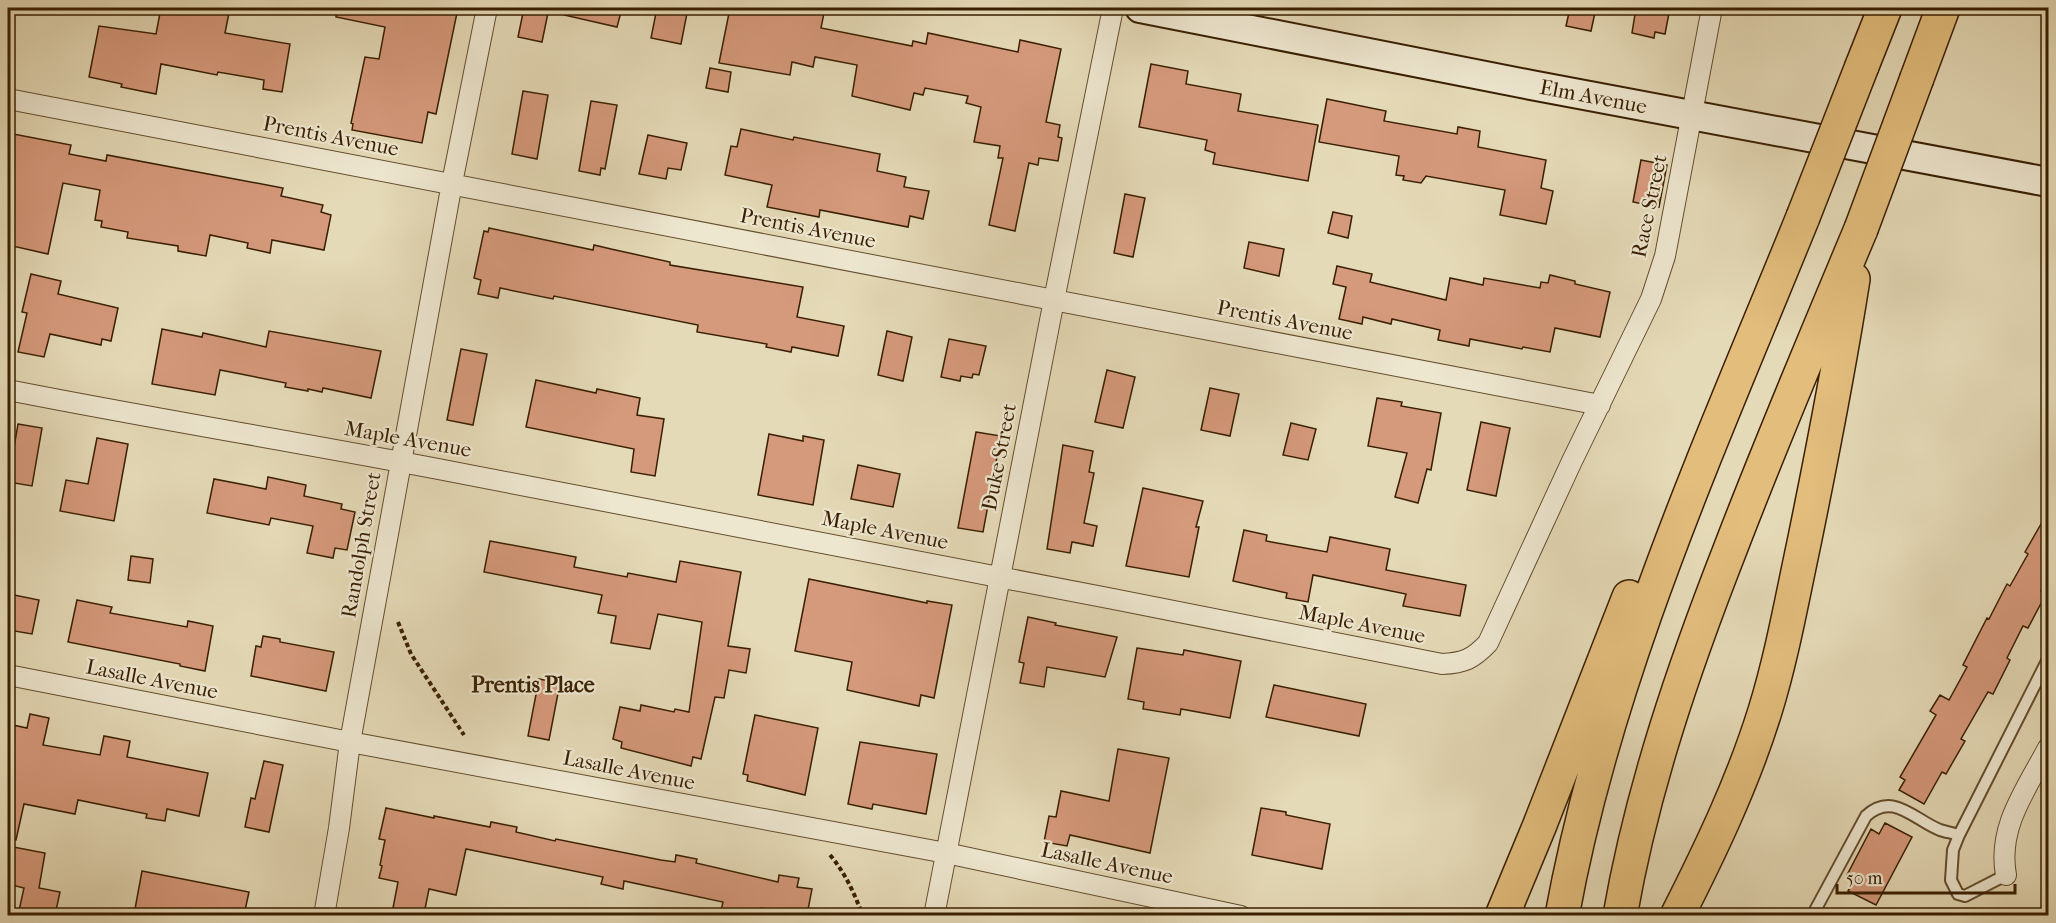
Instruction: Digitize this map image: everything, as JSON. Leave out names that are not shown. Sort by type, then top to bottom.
[{"type":"highway","points":[[1562,915],[1588,798],[1623,679],[1667,555],[1885,8]]},
{"type":"highway","points":[[1622,902],[1664,732],[1699,628],[1770,447],[1861,229],[1943,8]]},
{"type":"highway","points":[[1677,915],[1709,852],[1744,771],[1765,711],[1781,653],[1836,386],[1861,229]]},
{"type":"highway","points":[[1502,915],[1660,521],[1731,395]]},
{"type":"main road","name":"Elm Avenue","points":[[1140,8],[1531,85],[2049,182]]},
{"type":"street","name":"Randolph Street","points":[[324,915],[339,828],[350,742],[400,462],[487,8]]},
{"type":"street","name":"Duke Street","points":[[934,915],[1113,8]]},
{"type":"street","name":"Race Street","points":[[1600,405],[1651,299],[1665,256],[1712,8]]},
{"type":"street","name":"Prentis Avenue","points":[[8,99],[1600,405]]},
{"type":"street","name":"Maple Avenue","points":[[8,390],[1000,576],[1442,664],[1459,663],[1477,656],[1488,644],[1600,405]]},
{"type":"street","name":"Lasalle Avenue","points":[[8,675],[350,742],[946,853],[1241,915]]},
{"type":"street","points":[[2006,875],[2004,842],[2010,819],[2049,748]]},
{"type":"lane","points":[[2006,875],[1965,896],[1958,894],[1951,880],[1953,850],[2049,659]]},
{"type":"lane","points":[[1812,915],[1866,816],[1875,808],[1884,805],[1896,806],[1940,830],[1959,835]]},
{"type":"path","points":[[398,622],[411,654],[464,735]]},
{"type":"path","points":[[830,855],[851,885],[863,915]]},
{"type":"building","points":[[161,8],[230,8],[225,33],[290,44],[282,92],[263,89],[264,80],[218,72],[217,75],[161,64],[156,94],[121,87],[122,84],[89,77],[99,26],[156,34]]},
{"type":"building","points":[[337,8],[458,8],[436,114],[428,112],[422,143],[352,130],[353,124],[351,123],[365,57],[379,59],[385,27],[336,17]]},
{"type":"building","points":[[524,8],[549,8],[542,42],[518,37]]},
{"type":"building","points":[[565,8],[622,8],[617,27],[564,15]]},
{"type":"building","points":[[657,8],[688,8],[681,44],[651,38]]},
{"type":"building","points":[[730,8],[825,8],[821,28],[912,46],[913,41],[926,44],[928,33],[1018,52],[1020,40],[1061,49],[1046,122],[1060,125],[1058,137],[1062,138],[1058,161],[1039,158],[1038,165],[1029,163],[1015,231],[989,225],[1003,158],[998,158],[1000,146],[974,142],[981,107],[966,103],[968,96],[925,88],[923,95],[914,93],[910,110],[852,96],[857,65],[815,57],[813,67],[792,62],[790,75],[719,63]]},
{"type":"building","points":[[1570,8],[1596,8],[1591,31],[1566,26]]},
{"type":"building","points":[[1636,8],[1670,8],[1665,34],[1655,32],[1654,38],[1632,33]]},
{"type":"building","points":[[1151,64],[1188,71],[1186,84],[1241,94],[1238,111],[1318,125],[1308,181],[1213,164],[1215,153],[1205,150],[1207,140],[1139,127]]},
{"type":"building","points":[[710,68],[731,72],[728,92],[706,88]]},
{"type":"building","points":[[523,91],[548,95],[537,159],[512,154]]},
{"type":"building","points":[[1327,99],[1386,111],[1384,121],[1457,134],[1458,127],[1480,131],[1478,147],[1546,160],[1541,188],[1553,191],[1546,224],[1500,215],[1505,190],[1426,176],[1421,183],[1403,180],[1404,176],[1396,175],[1399,156],[1319,142]]},
{"type":"building","points":[[591,101],[617,105],[605,169],[601,168],[600,175],[579,171]]},
{"type":"building","points":[[741,129],[880,154],[877,171],[906,177],[904,187],[929,191],[923,219],[910,216],[908,227],[820,210],[819,217],[767,207],[772,185],[725,175],[731,146],[737,147]]},
{"type":"building","points":[[8,133],[71,145],[69,154],[106,161],[107,155],[283,188],[281,196],[323,205],[321,212],[331,215],[324,250],[272,240],[270,253],[247,248],[248,243],[210,235],[206,256],[178,251],[178,246],[127,238],[128,232],[101,227],[102,221],[95,220],[100,190],[63,183],[48,254],[8,245]]},
{"type":"building","points":[[648,135],[687,143],[681,170],[668,168],[666,179],[639,174]]},
{"type":"building","points":[[1641,160],[1667,165],[1659,207],[1633,202]]},
{"type":"building","points":[[1125,194],[1145,198],[1133,257],[1114,253]]},
{"type":"building","points":[[1333,212],[1352,216],[1348,238],[1328,233]]},
{"type":"building","points":[[489,228],[593,250],[594,245],[670,262],[670,265],[803,287],[797,317],[844,326],[838,356],[792,347],[791,352],[766,347],[767,344],[697,332],[698,325],[554,296],[553,299],[500,288],[498,298],[478,294],[481,280],[474,278],[484,231],[488,232]]},
{"type":"building","points":[[1249,242],[1284,249],[1279,276],[1244,268]]},
{"type":"building","points":[[1337,266],[1372,274],[1370,282],[1446,300],[1450,278],[1483,285],[1484,278],[1540,288],[1541,282],[1548,283],[1550,275],[1575,281],[1575,284],[1610,292],[1600,337],[1555,328],[1550,352],[1470,339],[1469,346],[1438,340],[1440,330],[1392,319],[1391,324],[1363,317],[1362,324],[1339,319],[1346,287],[1333,284]]},
{"type":"building","points":[[31,274],[61,281],[58,294],[118,308],[111,341],[102,339],[101,345],[50,334],[44,357],[18,352],[27,313],[22,312]]},
{"type":"building","points":[[162,329],[202,337],[203,333],[266,347],[269,331],[381,351],[371,398],[323,388],[322,392],[285,387],[286,383],[220,370],[215,395],[152,384]]},
{"type":"building","points":[[887,331],[912,337],[903,381],[878,375]]},
{"type":"building","points":[[949,339],[986,346],[979,375],[973,374],[972,378],[961,376],[960,381],[941,377]]},
{"type":"building","points":[[461,349],[487,354],[473,425],[447,420]]},
{"type":"building","points":[[1107,370],[1135,377],[1123,428],[1095,422]]},
{"type":"building","points":[[536,380],[596,393],[597,389],[640,398],[637,415],[664,419],[655,476],[631,472],[634,449],[526,427]]},
{"type":"building","points":[[1210,388],[1239,394],[1230,436],[1201,430]]},
{"type":"building","points":[[1377,398],[1402,402],[1401,406],[1441,413],[1431,470],[1427,469],[1418,503],[1395,497],[1407,453],[1368,446]]},
{"type":"building","points":[[1481,422],[1510,428],[1496,496],[1467,490]]},
{"type":"building","points":[[1291,423],[1316,429],[1308,460],[1283,455]]},
{"type":"building","points":[[18,424],[42,428],[32,486],[8,482]]},
{"type":"building","points":[[976,432],[1001,436],[983,532],[958,528]]},
{"type":"building","points":[[769,434],[803,441],[803,436],[824,440],[813,505],[758,495]]},
{"type":"building","points":[[97,438],[128,444],[114,521],[60,511],[66,480],[88,484]]},
{"type":"building","points":[[1063,445],[1093,451],[1089,472],[1094,473],[1084,523],[1097,526],[1093,546],[1072,542],[1070,553],[1047,549]]},
{"type":"building","points":[[858,465],[900,474],[893,507],[851,499]]},
{"type":"building","points":[[268,477],[306,485],[304,496],[342,504],[341,509],[355,512],[347,550],[335,548],[333,558],[307,553],[313,526],[271,518],[269,525],[207,513],[214,479],[266,489]]},
{"type":"building","points":[[1143,488],[1203,501],[1196,527],[1199,527],[1189,577],[1126,566]]},
{"type":"building","points":[[2049,510],[2049,578],[2041,591],[2046,594],[2028,628],[2023,626],[2007,658],[2010,660],[1993,694],[1988,692],[1961,739],[1965,741],[1946,774],[1942,772],[1924,804],[1899,790],[1905,780],[1900,777],[1936,715],[1930,711],[1940,695],[1949,700],[1967,667],[1963,665],[1987,618],[1989,619],[2007,584],[2010,586],[2028,554],[2025,552]]},
{"type":"building","points":[[1244,530],[1267,535],[1266,541],[1327,552],[1330,537],[1390,549],[1386,570],[1466,585],[1460,616],[1403,606],[1406,594],[1313,575],[1308,602],[1286,598],[1287,593],[1233,581]]},
{"type":"building","points":[[490,541],[576,557],[574,567],[627,577],[628,573],[676,582],[680,561],[741,572],[728,646],[750,649],[746,673],[729,670],[724,698],[715,697],[701,759],[693,757],[691,766],[621,748],[622,742],[613,739],[620,707],[640,711],[641,705],[674,712],[675,709],[689,712],[702,622],[658,614],[650,649],[611,643],[616,616],[598,613],[602,595],[484,572]]},
{"type":"building","points":[[131,556],[153,559],[150,583],[128,580]]},
{"type":"building","points":[[809,579],[927,603],[927,601],[952,605],[934,698],[921,695],[919,706],[847,690],[852,662],[795,651]]},
{"type":"building","points":[[14,595],[39,600],[32,634],[8,630]]},
{"type":"building","points":[[77,600],[112,607],[110,613],[187,627],[188,621],[213,626],[205,671],[68,642]]},
{"type":"building","points":[[1028,617],[1056,623],[1055,625],[1117,637],[1105,677],[1047,667],[1044,687],[1020,683],[1024,663],[1019,662]]},
{"type":"building","points":[[263,636],[280,639],[280,642],[334,652],[326,691],[251,676],[256,646],[261,647]]},
{"type":"building","points":[[1137,648],[1183,655],[1184,650],[1241,661],[1230,718],[1181,709],[1180,715],[1143,709],[1144,702],[1128,699]]},
{"type":"building","points":[[539,679],[560,683],[549,740],[528,736]]},
{"type":"building","points":[[1274,685],[1366,704],[1359,736],[1266,717]]},
{"type":"building","points":[[30,714],[49,718],[43,745],[100,755],[104,736],[130,741],[127,757],[208,773],[199,816],[167,809],[165,821],[146,818],[147,814],[78,800],[75,814],[24,804],[16,840],[8,839],[8,724],[27,728]]},
{"type":"building","points":[[755,715],[818,728],[805,795],[747,781],[748,775],[743,774]]},
{"type":"building","points":[[860,742],[937,754],[926,814],[873,804],[872,809],[848,804]]},
{"type":"building","points":[[1118,749],[1169,758],[1150,853],[1070,835],[1067,846],[1044,842],[1049,816],[1056,817],[1061,791],[1109,801]]},
{"type":"building","points":[[264,761],[283,765],[269,832],[245,827],[251,798],[255,799]]},
{"type":"building","points":[[386,808],[490,827],[491,822],[517,827],[516,832],[555,841],[556,839],[661,860],[675,862],[676,855],[697,859],[696,863],[778,882],[779,875],[799,878],[797,887],[812,889],[807,915],[761,908],[759,915],[720,915],[723,902],[624,881],[623,889],[601,884],[603,877],[466,849],[456,895],[429,889],[424,914],[393,908],[398,882],[379,878],[385,840],[379,839]]},
{"type":"building","points":[[1261,808],[1330,824],[1322,869],[1252,855]]},
{"type":"building","points":[[1885,823],[1912,837],[1876,905],[1848,891],[1855,880],[1847,875],[1871,829],[1879,834]]},
{"type":"building","points":[[8,846],[45,853],[39,888],[60,892],[55,915],[18,915],[24,888],[8,884]]},
{"type":"building","points":[[142,871],[249,892],[244,915],[170,915],[135,909]]},
{"type":"district","name":"Prentis Place","points":[[533,684]]}]
